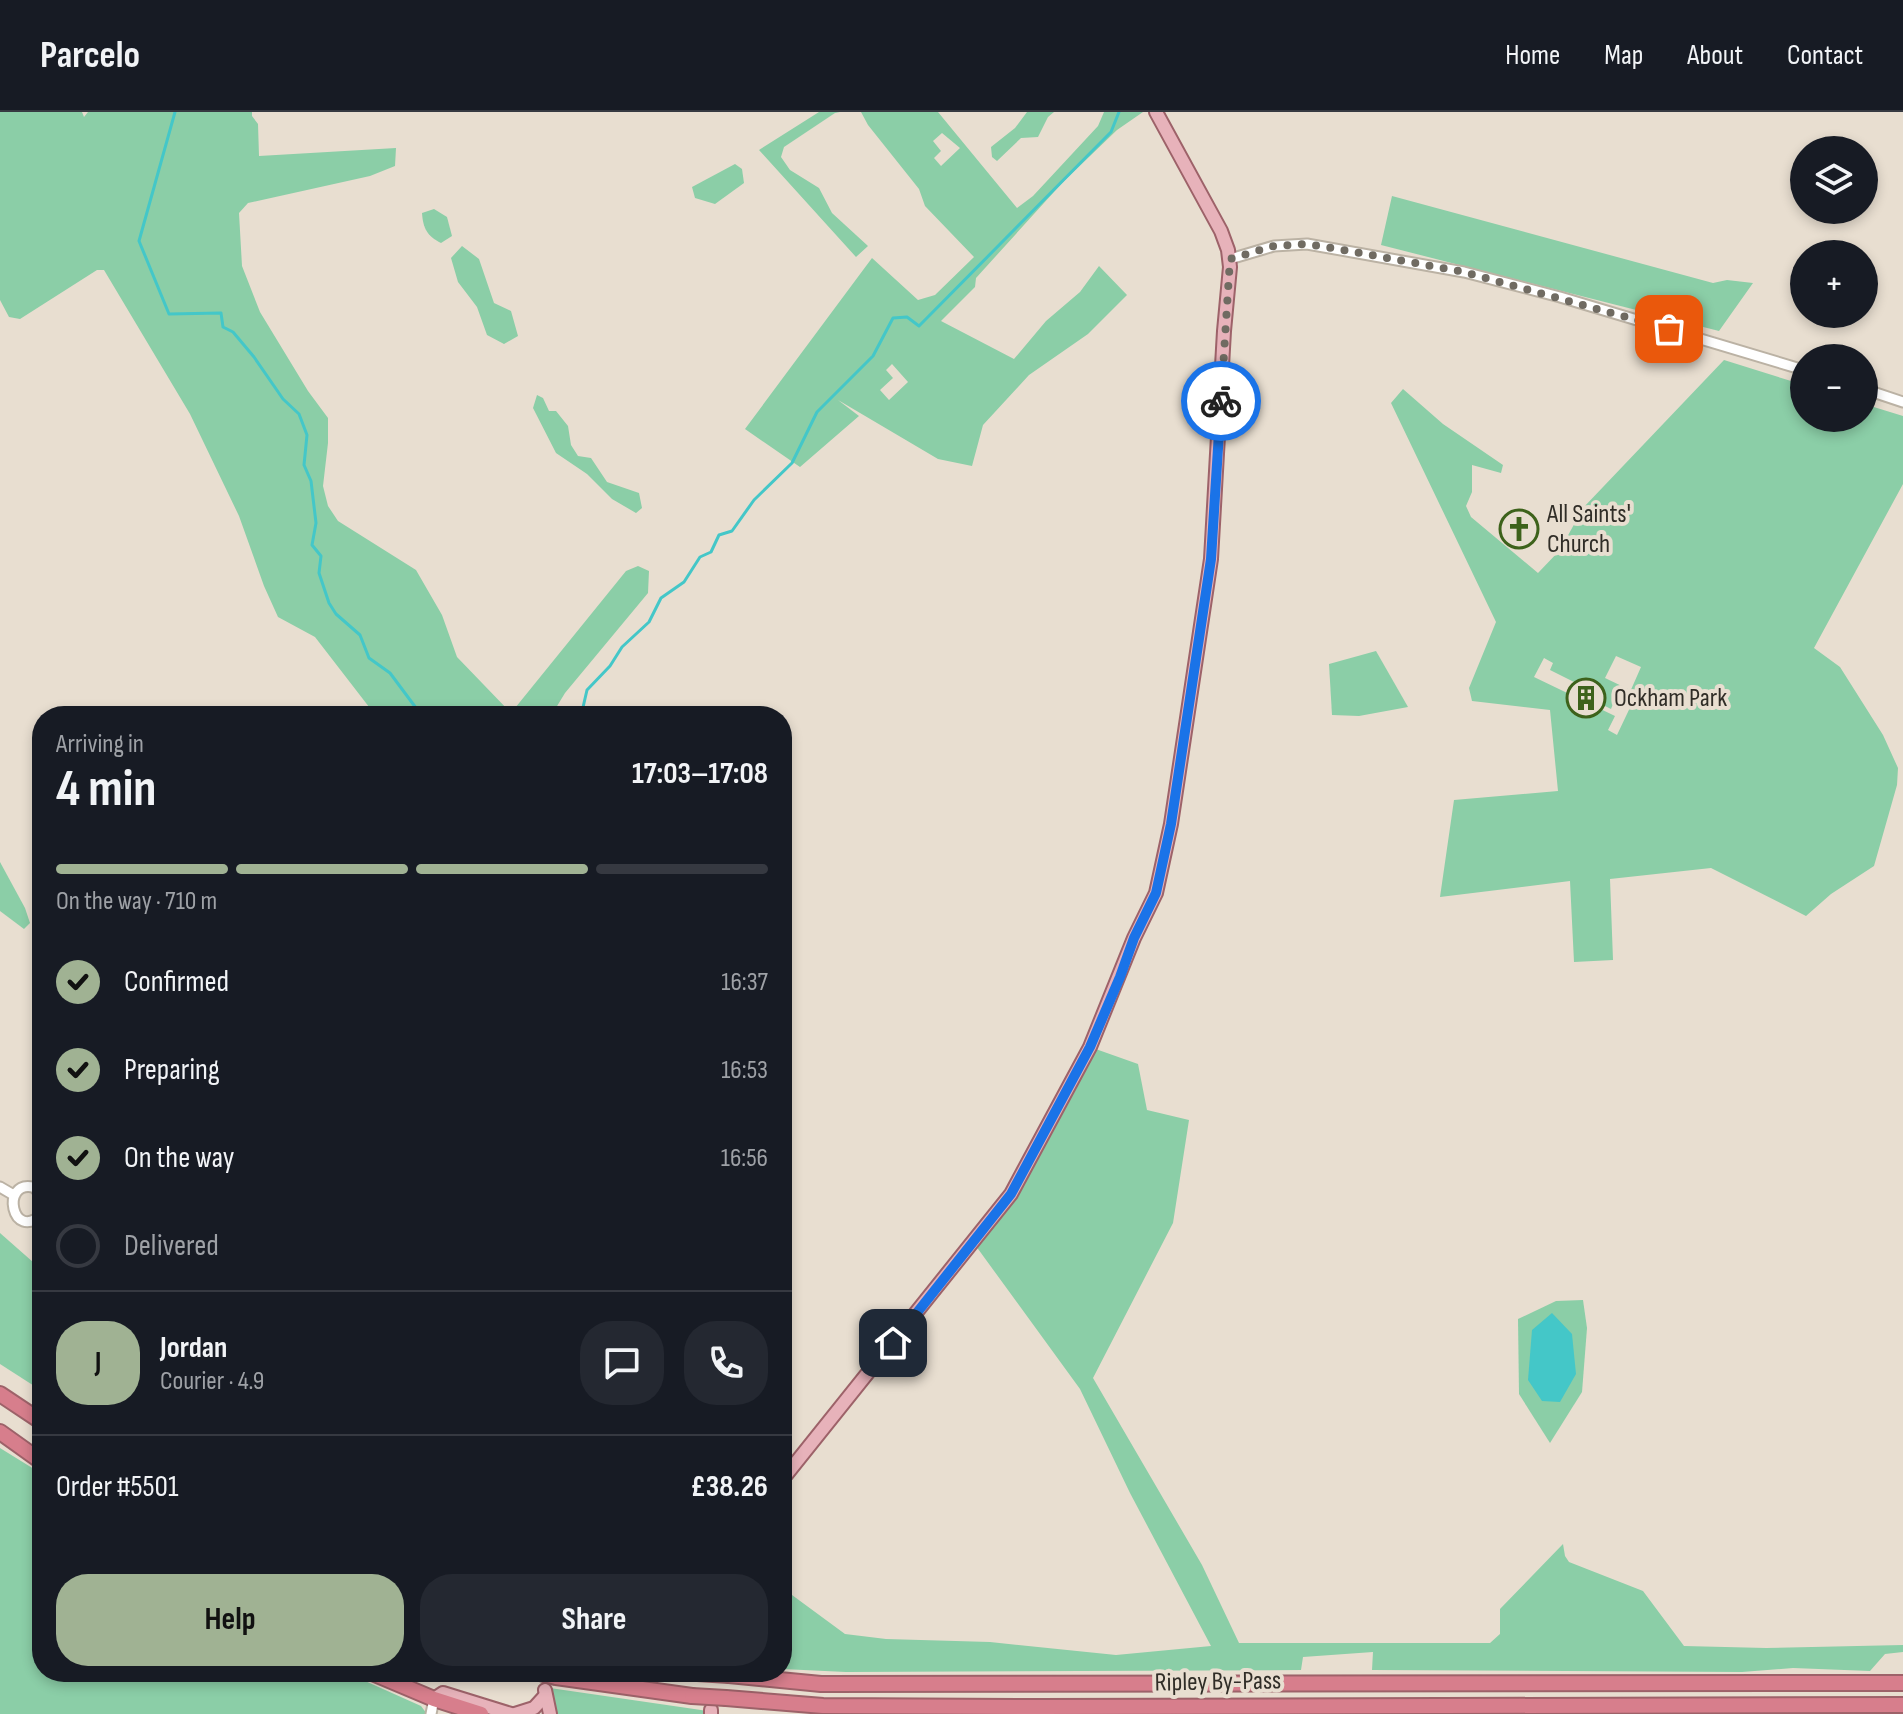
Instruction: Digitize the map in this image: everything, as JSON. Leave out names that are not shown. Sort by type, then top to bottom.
[{"type":"highway","points":[[0,1393],[32,1408]]},
{"type":"highway","points":[[0,1393],[32,1415]]},
{"type":"highway","points":[[0,1431],[32,1449]]},
{"type":"highway","points":[[0,1431],[32,1455]]},
{"type":"highway","name":"Ripley By-Pass","points":[[792,1681],[821,1684],[1903,1683]]},
{"type":"highway","points":[[388,1682],[432,1706],[481,1714]]},
{"type":"highway","name":"Ripley By-Pass","points":[[545,1682],[549,1686],[823,1706],[1903,1705]]},
{"type":"main road","points":[[792,1468],[1011,1194],[1090,1047],[1134,938],[1156,893],[1171,824],[1211,559],[1230,259],[1221,231],[1156,112]]},
{"type":"main road","points":[[432,1706],[443,1693],[513,1714],[534,1708],[549,1686]]},
{"type":"main road","points":[[549,1686],[550,1714]]},
{"type":"street","points":[[1230,259],[1274,246],[1307,244],[1464,272],[1560,297],[1790,366]]},
{"type":"street","points":[[1878,394],[1903,402]]},
{"type":"street","points":[[0,1187],[12,1194]]},
{"type":"street","points":[[32,1188],[19,1188],[12,1194],[9,1205],[18,1219],[32,1221]]},
{"type":"street","points":[[448,1714],[464,1709]]},
{"type":"green space","points":[[0,112],[82,112],[84,117],[88,112],[252,112],[258,124],[259,156],[396,148],[395,166],[370,176],[248,203],[239,213],[242,266],[260,312],[328,418],[323,486],[328,506],[338,521],[416,570],[442,615],[457,657],[504,706],[368,706],[315,637],[278,617],[239,516],[190,414],[104,270],[97,270],[20,319],[9,317],[0,300]]},
{"type":"green space","points":[[819,112],[840,112],[784,147],[781,157],[790,170],[819,188],[832,213],[868,246],[856,257],[759,150]]},
{"type":"green space","points":[[861,112],[938,112],[1017,208],[1033,196],[1098,126],[1104,112],[1143,112],[1117,130],[1063,182],[976,278],[975,287],[941,321],[1014,359],[1046,321],[1080,292],[1099,266],[1127,295],[1088,334],[1029,375],[983,425],[972,466],[938,459],[838,400],[859,416],[800,467],[745,429],[872,258],[918,300],[935,295],[974,257],[925,206],[919,189]],"holes":[[[942,133],[960,148],[941,166],[934,158],[941,151],[933,141]],[[892,364],[908,382],[889,400],[880,390],[893,378],[886,370]]]},
{"type":"green space","points":[[1027,112],[1054,112],[1038,137],[1021,138],[997,161],[992,157],[991,147],[1015,128]]},
{"type":"green space","points":[[735,164],[742,169],[744,183],[715,204],[695,198],[692,187]]},
{"type":"green space","points":[[1392,196],[1713,283],[1727,280],[1753,283],[1719,331],[1381,245]]},
{"type":"green space","points":[[434,209],[447,217],[452,236],[441,243],[429,234],[423,223],[422,213]]},
{"type":"green space","points":[[462,246],[479,259],[494,303],[511,311],[518,336],[504,344],[487,335],[477,307],[458,282],[451,258]]},
{"type":"green space","points":[[1724,360],[1790,381],[1790,432],[1878,432],[1878,408],[1903,416],[1903,484],[1814,648],[1840,667],[1883,735],[1898,768],[1897,785],[1874,866],[1831,894],[1806,916],[1711,868],[1610,879],[1613,960],[1574,962],[1570,881],[1440,897],[1454,800],[1558,791],[1550,710],[1472,701],[1469,688],[1496,622],[1391,403],[1403,389],[1443,424],[1503,465],[1501,473],[1472,465],[1472,492],[1466,506],[1471,517],[1538,573],[1560,550],[1583,508]],"holes":[[[1616,656],[1641,667],[1630,692],[1636,695],[1617,735],[1608,730],[1615,716],[1534,677],[1544,658],[1553,663],[1550,670],[1588,689],[1592,681],[1601,686],[1595,701],[1611,709],[1613,704],[1620,707],[1628,689],[1605,678]]]},
{"type":"green space","points":[[537,395],[543,398],[549,411],[556,411],[568,426],[571,445],[578,456],[591,458],[607,482],[639,493],[642,508],[636,513],[612,499],[587,474],[556,453],[533,408]]},
{"type":"green space","points":[[638,566],[649,571],[648,593],[557,706],[517,706],[626,571]]},
{"type":"green space","points":[[1376,651],[1408,707],[1359,716],[1332,715],[1329,664]]},
{"type":"green space","points":[[0,862],[25,908],[30,923],[24,929],[0,911]]},
{"type":"green space","points":[[1090,1047],[1138,1064],[1147,1110],[1189,1120],[1173,1223],[1093,1378],[1202,1565],[1239,1643],[1490,1643],[1500,1634],[1500,1609],[1563,1544],[1569,1562],[1643,1591],[1684,1646],[1903,1645],[1903,1652],[1885,1654],[1870,1671],[1793,1668],[1742,1672],[1372,1670],[1373,1652],[1303,1657],[1301,1670],[846,1672],[792,1669],[792,1595],[845,1634],[886,1639],[990,1642],[1116,1655],[1211,1646],[1130,1493],[1080,1389],[973,1242],[1016,1196],[1066,1105]]},
{"type":"green space","points":[[0,1233],[32,1261],[32,1385],[0,1364]]},
{"type":"green space","points":[[1583,1300],[1587,1328],[1582,1392],[1550,1443],[1519,1394],[1518,1319],[1556,1301]]},
{"type":"green space","points":[[0,1448],[32,1468],[32,1682],[367,1682],[421,1706],[427,1714],[0,1714]]},
{"type":"green space","points":[[550,1688],[706,1711],[705,1714],[556,1714]]},
{"type":"water","points":[[1552,1313],[1572,1334],[1576,1374],[1560,1402],[1542,1401],[1528,1380],[1532,1330]]},
{"type":"waterway","points":[[175,112],[139,241],[169,314],[221,313],[223,327],[233,332],[283,399],[299,414],[307,435],[304,465],[311,481],[316,523],[312,545],[321,556],[319,573],[329,603],[336,614],[360,635],[369,658],[390,673],[415,706]]},
{"type":"waterway","points":[[583,706],[587,690],[610,666],[622,647],[649,622],[661,598],[684,582],[700,557],[711,552],[719,535],[732,531],[754,500],[792,463],[817,412],[873,356],[893,318],[907,317],[919,326],[1111,132],[1119,112]]},
{"type":"way so far","points":[[1221,401],[1230,259],[1274,246],[1307,244],[1464,272],[1669,329]]},
{"type":"place","name":"All Saints' Church","points":[[1519,529]]},
{"type":"place","name":"Ockham Park","points":[[1586,698]]},
{"type":"route","points":[[893,1343],[1011,1194],[1090,1047],[1139,926],[1156,893],[1171,824],[1211,559],[1221,401]]}]
